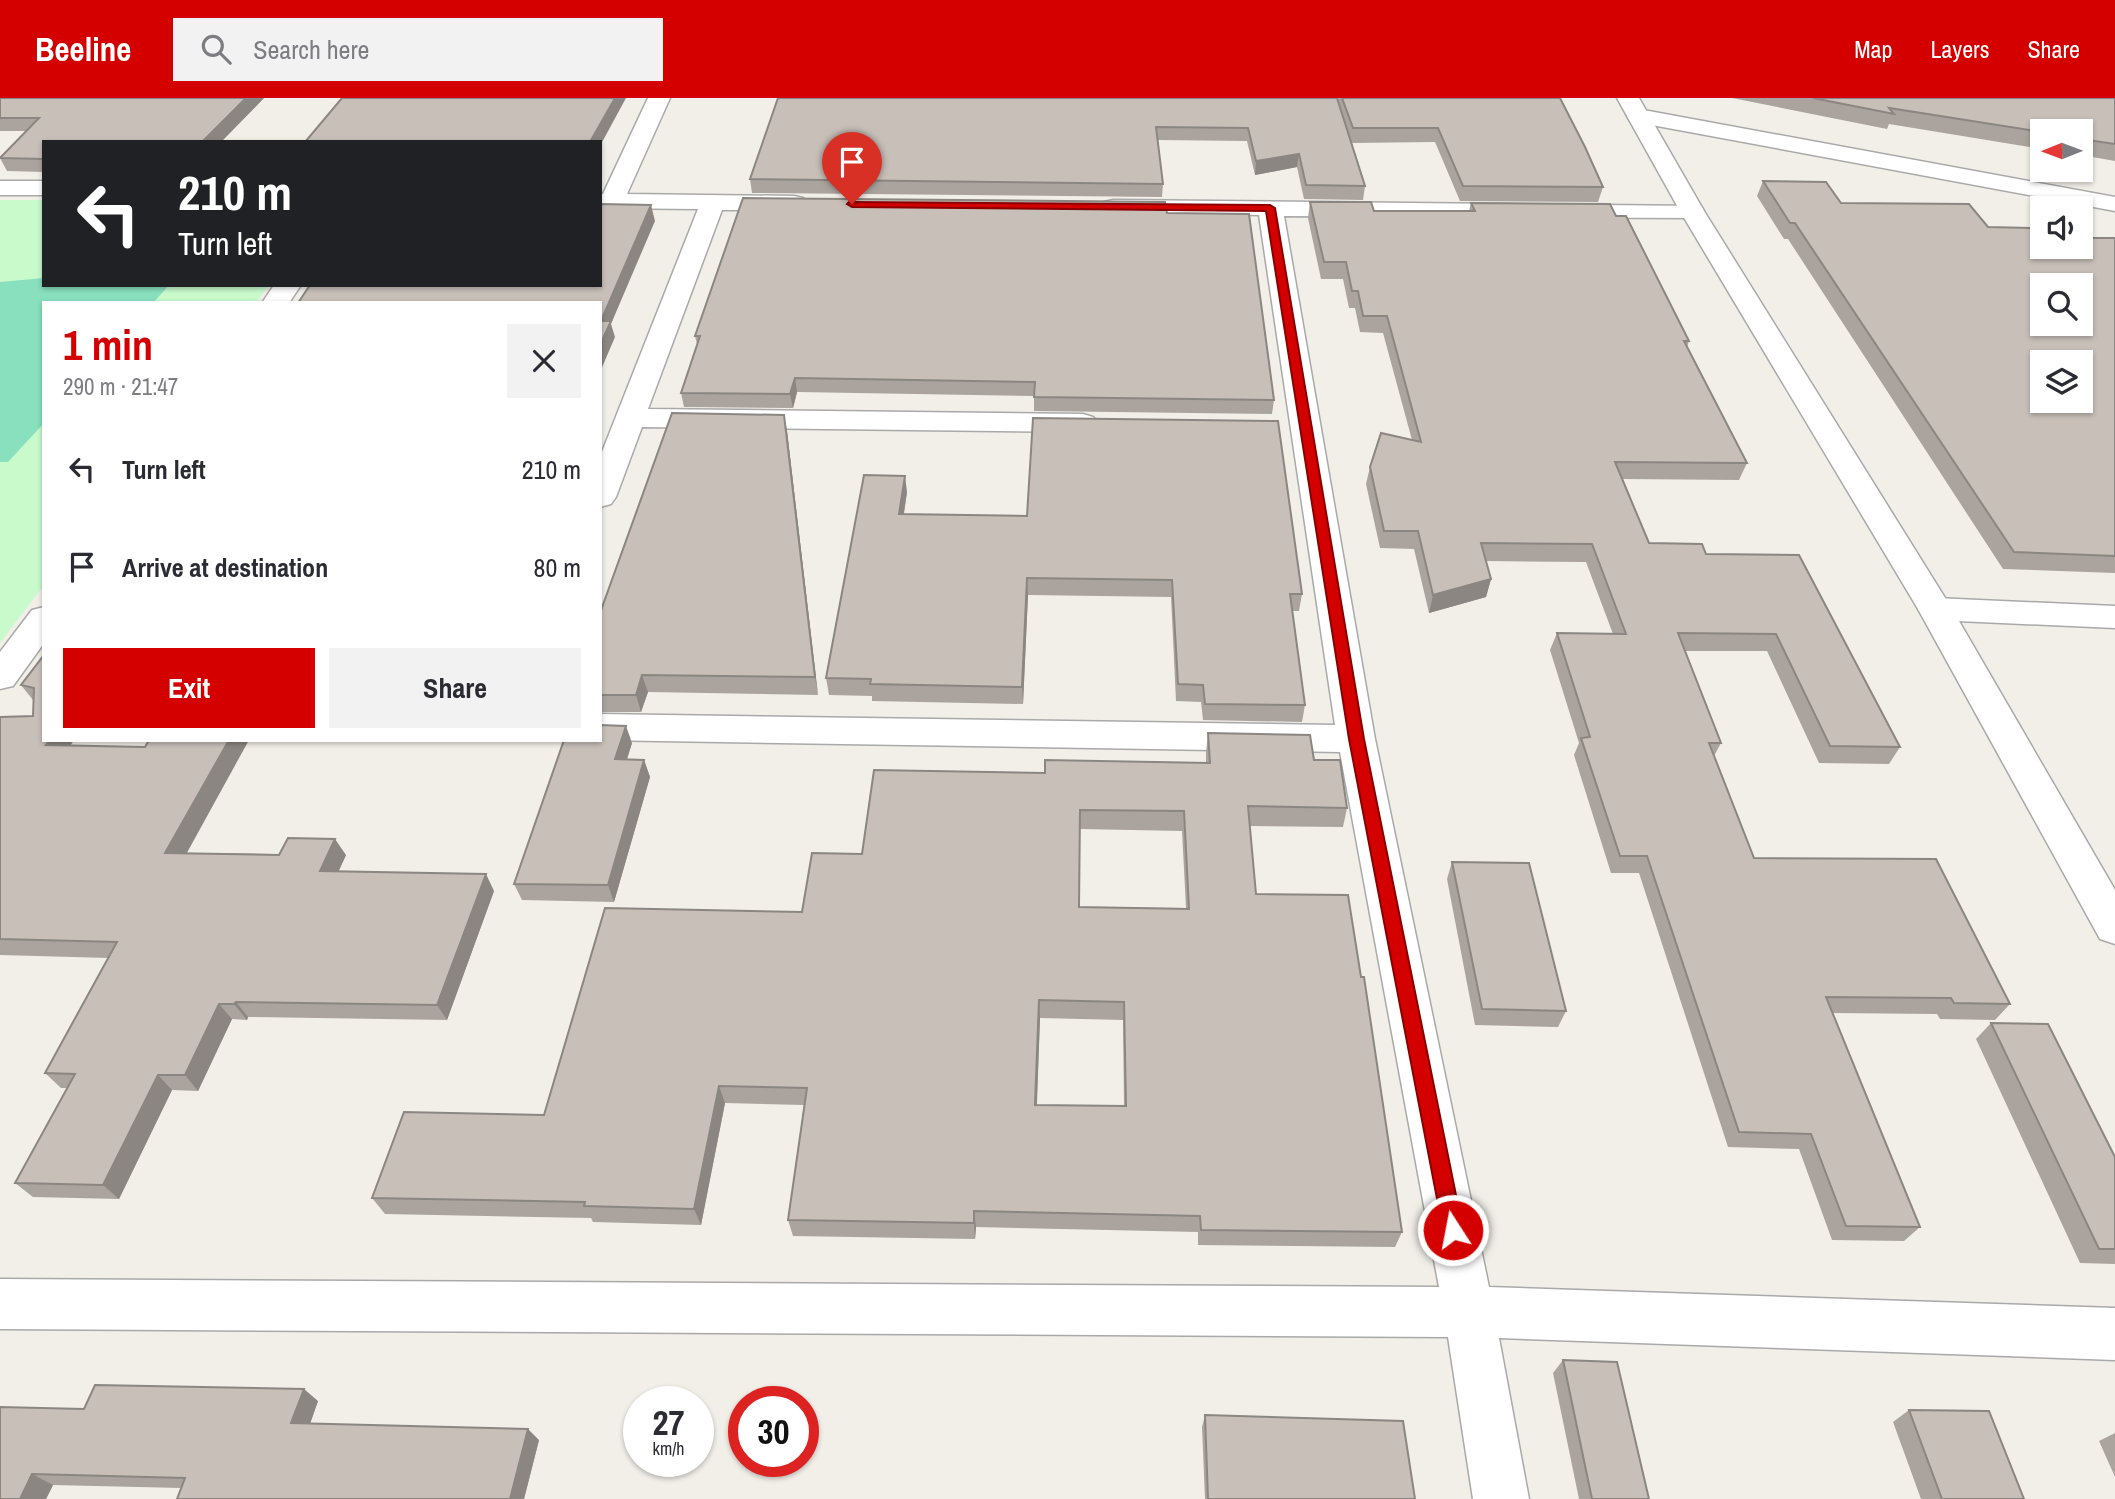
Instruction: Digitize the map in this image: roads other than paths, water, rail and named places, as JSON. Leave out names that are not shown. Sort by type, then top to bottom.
[{"type":"street","points":[[659,98],[606,201],[810,203]]},
{"type":"street","points":[[1633,107],[2075,196]]},
{"type":"street","points":[[1633,107],[1692,211],[1935,609],[2115,927]]},
{"type":"street","points":[[0,188],[42,188]]},
{"type":"street","points":[[2093,200],[2115,204]]},
{"type":"street","points":[[602,492],[713,202]]},
{"type":"street","points":[[2093,202],[2115,225]]},
{"type":"street","points":[[1089,206],[1692,211]]},
{"type":"street","points":[[1270,208],[1292,426],[1469,1312],[1501,1499]]},
{"type":"street","points":[[631,418],[1113,424]]},
{"type":"street","points":[[1935,609],[2115,617]]},
{"type":"street","points":[[0,677],[42,621]]},
{"type":"street","points":[[602,727],[1356,739]]},
{"type":"street","points":[[0,1304],[1469,1312],[2115,1334]]}]
